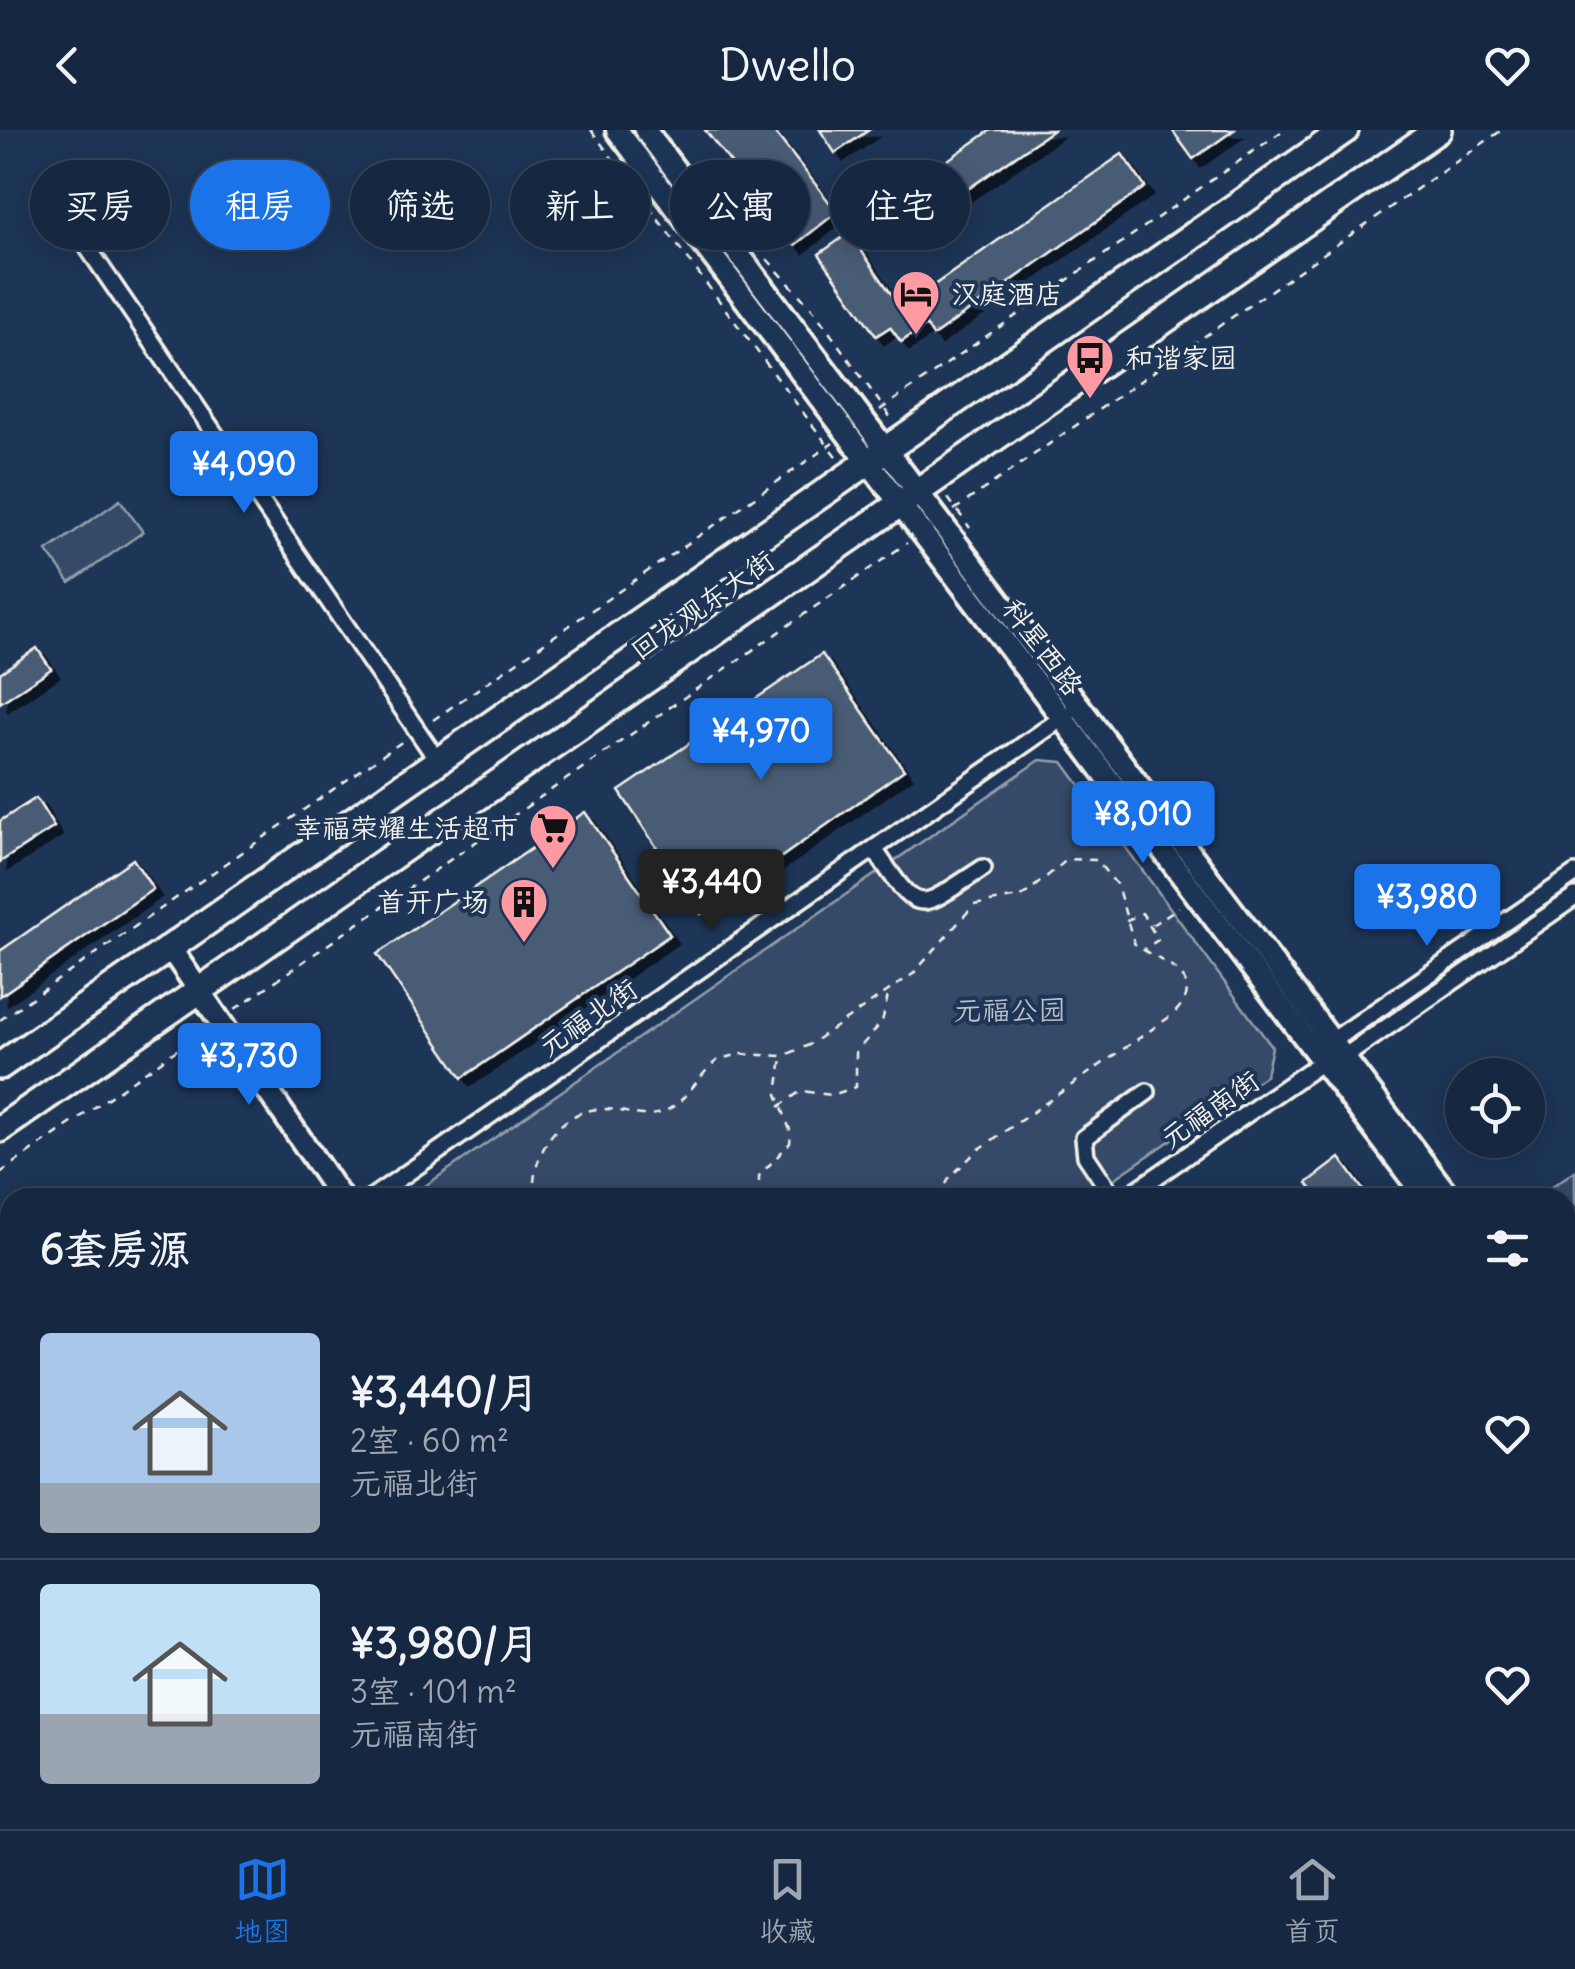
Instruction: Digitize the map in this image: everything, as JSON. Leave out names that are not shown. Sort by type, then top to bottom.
[{"type":"main road","name":"回龙观东大街","points":[[0,1066],[1345,130]]},
{"type":"main road","name":"回龙观东大街","points":[[0,1129],[1438,130]]},
{"type":"street","name":"科星西路","points":[[616,130],[877,456],[1442,1188]]},
{"type":"street","name":"科星西路","points":[[645,130],[877,456]]},
{"type":"street","points":[[89,250],[438,762]]},
{"type":"street","name":"科星西路","points":[[1071,712],[1322,1062],[1418,1188]]},
{"type":"street","name":"元福北街","points":[[385,1188],[1071,712]]},
{"type":"street","points":[[874,849],[907,897],[918,903],[931,901],[983,868]]},
{"type":"street","name":"元福南街","points":[[1139,1188],[1322,1062],[1575,874]]},
{"type":"street","name":"元福南街","points":[[1338,1049],[1575,898]]},
{"type":"street","points":[[170,948],[334,1188]]},
{"type":"street","points":[[1107,1188],[1086,1156],[1084,1138],[1147,1092]]},
{"type":"path","points":[[590,130],[821,437]]},
{"type":"path","points":[[910,389],[1284,130]]},
{"type":"path","points":[[983,490],[1502,130]]},
{"type":"path","points":[[759,250],[814,311],[876,398]]},
{"type":"path","points":[[0,1020],[802,464]]},
{"type":"path","points":[[260,992],[874,566]]},
{"type":"path","points":[[535,1188],[539,1153],[558,1127],[582,1112],[613,1109],[632,1116],[656,1114],[680,1102],[720,1059],[740,1054],[783,1056],[810,1045],[921,967],[974,906],[1023,896],[1052,868],[1086,857],[1103,866],[1120,892],[1125,922],[1142,950],[1168,960],[1179,974],[1185,992],[1180,1008],[978,1150],[944,1188]]},
{"type":"path","points":[[1150,926],[1179,907]]},
{"type":"path","points":[[1125,922],[1140,913],[1158,938],[1142,950]]},
{"type":"path","points":[[780,1107],[801,1091],[832,1096],[856,1087],[856,1052],[882,1022],[889,990]]},
{"type":"path","points":[[0,1173],[186,1044]]},
{"type":"path","points":[[759,1188],[759,1176],[790,1143],[791,1133],[780,1107],[778,1080],[783,1056]]},
{"type":"green space","points":[[120,500],[143,532],[70,583],[47,551]]},
{"type":"green space","name":"元福公园","points":[[1040,760],[1063,762],[1272,1047],[1266,1075],[1101,1188],[422,1188]]},
{"type":"green space","points":[[1575,1171],[1575,1188],[1550,1188]]},
{"type":"building","points":[[705,130],[773,130],[796,160],[728,160]]},
{"type":"building","points":[[820,130],[869,130],[835,153]]},
{"type":"building","points":[[991,130],[1053,130],[970,187],[970,160],[948,160]]},
{"type":"building","points":[[1172,130],[1234,130],[1193,159]]},
{"type":"building","points":[[1122,154],[1145,187],[933,336],[926,325],[901,342],[890,327],[876,336],[819,254],[830,246],[830,250],[861,250],[901,308]]},
{"type":"building","points":[[810,177],[830,203],[830,218],[810,233]]},
{"type":"building","points":[[37,648],[51,669],[0,703],[0,673]]},
{"type":"building","points":[[822,654],[904,770],[701,914],[619,791]]},
{"type":"building","points":[[36,798],[54,827],[0,862],[0,821]]},
{"type":"building","name":"首开广场","points":[[585,812],[670,935],[462,1078],[377,954]]},
{"type":"building","points":[[133,859],[153,889],[0,996],[0,951]]},
{"type":"building","points":[[1340,1158],[1362,1188],[1311,1188],[1307,1183]]},
{"type":"place","name":"汉庭酒店","points":[[916,336]]},
{"type":"place","name":"和谐家园","points":[[1090,400]]},
{"type":"place","name":"幸福荣耀生活超市","points":[[553,870]]},
{"type":"place","name":"首开广场","points":[[524,944]]}]
